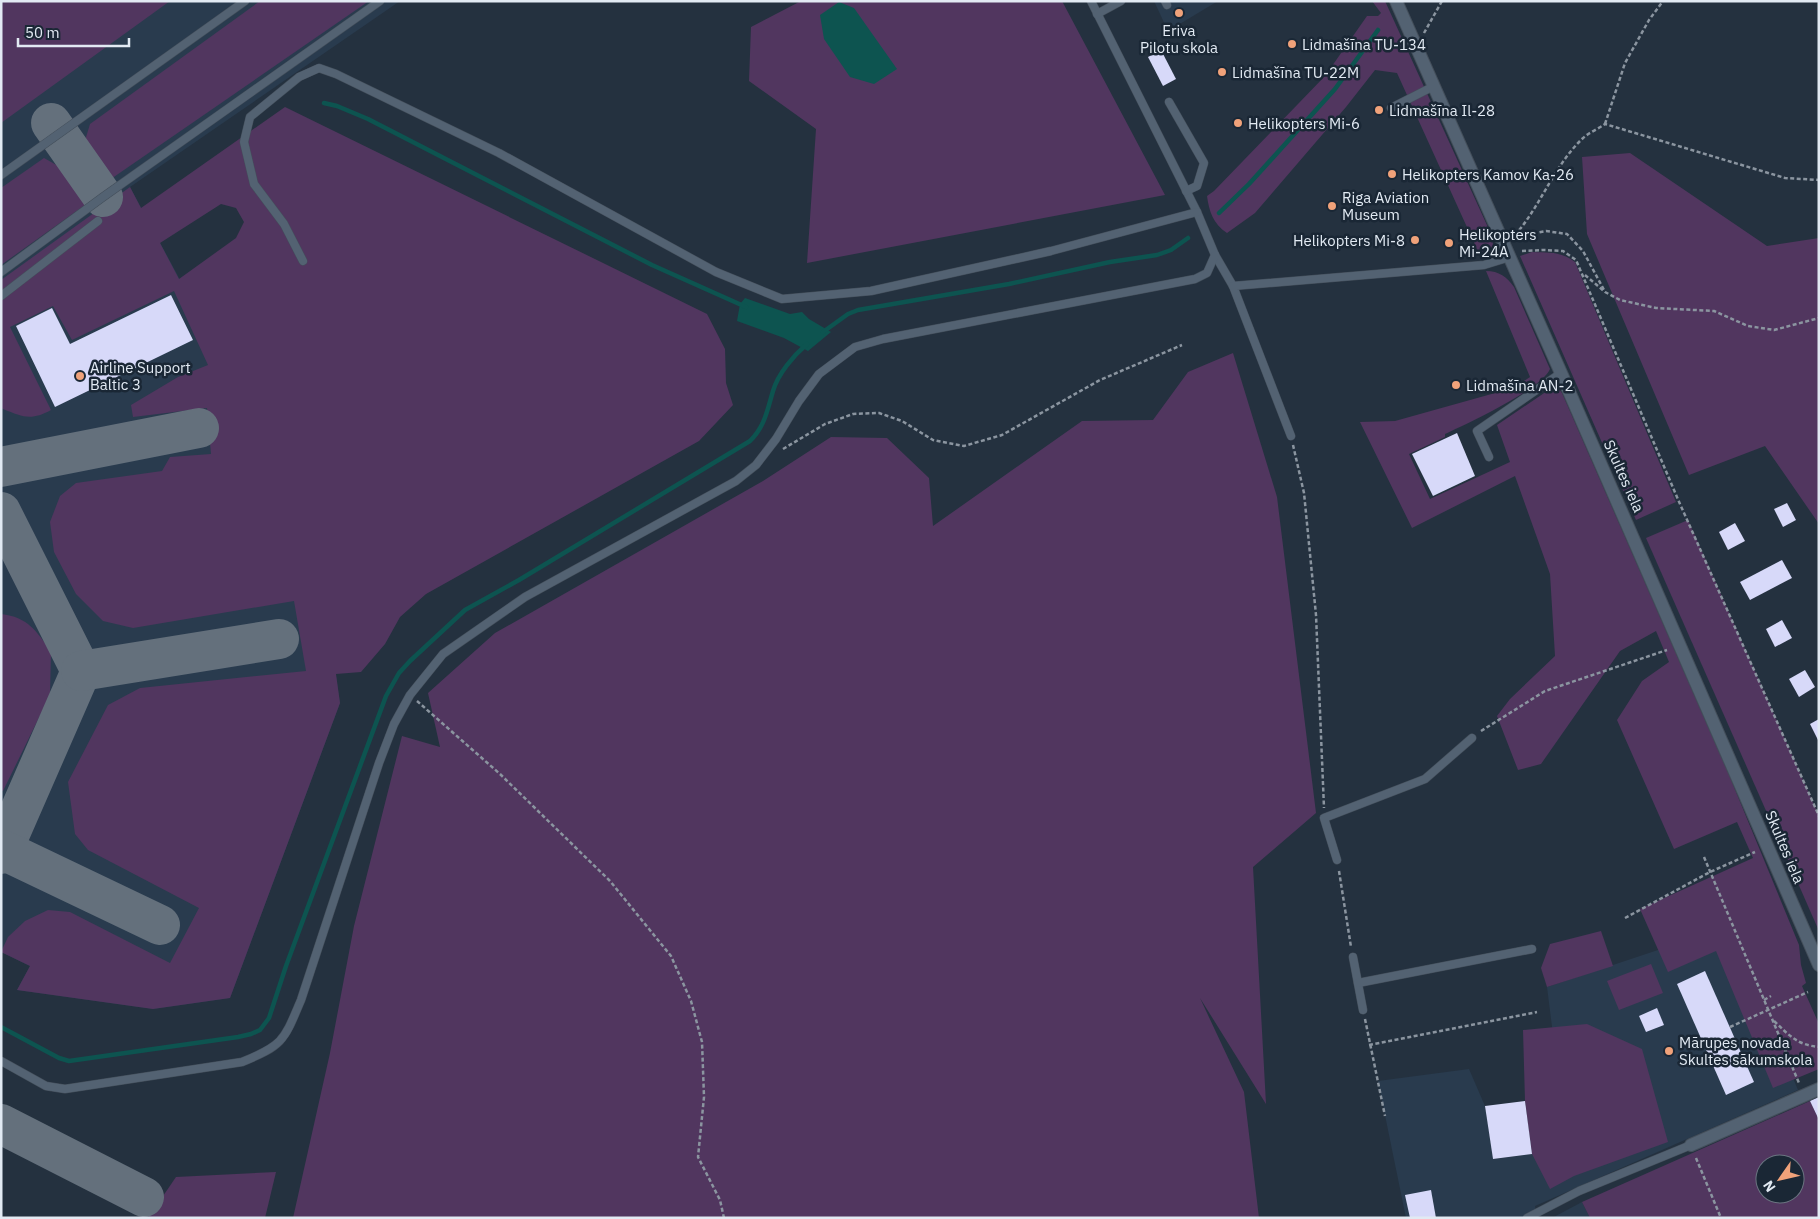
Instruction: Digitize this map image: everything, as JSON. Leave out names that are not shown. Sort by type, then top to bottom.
[{"type":"main road","name":"Skultes iela","points":[[1396,1],[1434,86],[1508,240],[1510,257],[1819,965]]},
{"type":"main road","points":[[1691,1145],[1819,1089]]},
{"type":"lane","points":[[1,175],[244,1]]},
{"type":"lane","points":[[1,272],[103,197],[380,1]]},
{"type":"lane","points":[[1090,1],[1197,212],[1215,255],[1233,286],[1291,436]]},
{"type":"lane","points":[[1097,14],[1121,1]]},
{"type":"lane","points":[[303,261],[284,224],[254,184],[244,142],[250,118],[299,77],[319,68],[336,74],[499,153],[716,272],[782,299],[871,291],[1051,251],[1197,212]]},
{"type":"lane","points":[[1391,108],[1434,86]]},
{"type":"lane","points":[[1169,102],[1204,163],[1197,186],[1186,191]]},
{"type":"lane","points":[[1,296],[98,221]]},
{"type":"lane","points":[[1,1061],[46,1086],[65,1089],[242,1062],[265,1053],[278,1044],[288,1031],[301,1000],[379,763],[394,724],[410,695],[443,654],[525,597],[736,481],[756,465],[776,439],[799,401],[819,374],[855,346],[1195,278],[1207,273],[1215,255]]},
{"type":"lane","points":[[1233,286],[1460,270],[1484,266],[1510,257]]},
{"type":"lane","points":[[1489,457],[1477,431],[1561,373]]},
{"type":"lane","points":[[1337,860],[1324,818],[1425,779],[1472,738]]},
{"type":"lane","points":[[1358,984],[1532,949]]},
{"type":"lane","points":[[1353,957],[1363,1010]]},
{"type":"lane","points":[[1527,1218],[1579,1191],[1691,1145]]},
{"type":"path","points":[[1416,46],[1442,1]]},
{"type":"path","points":[[1508,240],[1522,226],[1552,178],[1582,139],[1605,124],[1625,63],[1649,20],[1663,1]]},
{"type":"path","points":[[1605,124],[1785,178],[1819,180]]},
{"type":"path","points":[[1508,240],[1546,231],[1567,234],[1583,251],[1604,292]]},
{"type":"path","points":[[1510,257],[1518,251],[1544,250],[1563,251],[1576,260],[1680,504],[1819,816]]},
{"type":"path","points":[[1583,274],[1604,292],[1620,300],[1656,308],[1714,311],[1748,326],[1774,330],[1819,318]]},
{"type":"path","points":[[782,450],[825,424],[853,414],[879,413],[902,421],[934,440],[964,446],[1002,435],[1100,380],[1182,345]]},
{"type":"path","points":[[1291,436],[1304,493],[1316,615],[1324,818]]},
{"type":"path","points":[[1472,738],[1484,728],[1545,691],[1680,645]]},
{"type":"path","points":[[410,695],[500,774],[610,881],[671,956],[691,1001],[702,1042],[704,1097],[698,1157],[720,1200],[724,1218]]},
{"type":"path","points":[[1625,918],[1710,872],[1767,846]]},
{"type":"path","points":[[1704,857],[1804,1096]]},
{"type":"path","points":[[1337,860],[1353,957]]},
{"type":"path","points":[[1730,1027],[1808,992]]},
{"type":"path","points":[[1764,1000],[1771,996]]},
{"type":"path","points":[[1363,1010],[1385,1116]]},
{"type":"path","points":[[1370,1045],[1537,1012]]},
{"type":"path","points":[[1772,1020],[1795,1041],[1808,1046],[1819,1047]]},
{"type":"path","points":[[1691,1145],[1721,1218]]},
{"type":"shaded area","points":[[1,1],[400,1],[130,187],[177,274],[321,575],[340,703],[230,998],[153,1009],[17,990],[30,966],[1,952]]},
{"type":"shaded area","points":[[1,1],[170,1],[1,123]]},
{"type":"shaded area","points":[[260,1],[369,1],[108,181],[84,144],[90,124]]},
{"type":"shaded area","points":[[801,1],[1062,1],[1165,195],[807,263],[816,129],[749,81],[751,27]]},
{"type":"shaded area","name":"Eriva Pilotu skola","points":[[1154,1],[1218,1],[1168,31]]},
{"type":"shaded area","points":[[1372,1],[1385,1],[1491,234],[1492,249],[1481,258],[1397,73],[1375,70],[1346,107],[1255,213],[1227,233],[1218,226],[1212,217],[1207,196],[1325,76],[1367,16],[1378,16],[1381,13]]},
{"type":"shaded area","points":[[839,2],[854,8],[897,69],[874,84],[850,77],[824,39],[820,15]]},
{"type":"shaded area","points":[[285,107],[707,314],[725,349],[726,383],[733,405],[699,441],[426,594],[400,617],[385,644],[361,672],[336,674],[340,703],[230,998],[153,1009],[17,990],[30,966],[1,952],[8,937],[25,921],[48,910],[70,912],[170,963],[199,908],[88,850],[75,834],[68,782],[108,705],[140,688],[306,671],[294,601],[133,628],[103,621],[76,594],[54,552],[50,522],[60,496],[76,483],[162,471],[170,457],[211,454],[207,408],[133,417],[131,405],[178,377],[208,365],[174,291],[72,340],[53,306],[10,327],[51,410],[38,416],[27,417],[1,408],[1,280],[130,187],[141,208]],"holes":[[[221,204],[236,208],[244,222],[236,238],[179,279],[160,243]]]},
{"type":"shaded area","points":[[1630,153],[1767,246],[1819,238],[1819,524],[1765,446],[1689,475],[1587,234],[1582,157]]},
{"type":"shaded area","points":[[44,158],[60,167],[85,205],[1,265],[1,188]]},
{"type":"shaded area","points":[[1532,252],[1560,254],[1575,262],[1676,502],[1636,520],[1520,256]]},
{"type":"shaded area","points":[[1486,271],[1502,275],[1514,287],[1550,369],[1544,377],[1519,396],[1445,434],[1445,437],[1409,454],[1430,499],[1510,462],[1497,425],[1553,387],[1559,389],[1562,393],[1729,775],[1799,945],[1801,965],[1806,983],[1802,986],[1819,1024],[1819,1069],[1773,1088],[1716,951],[1668,972],[1640,909],[1753,858],[1737,822],[1674,849],[1617,720],[1642,681],[1669,662],[1656,631],[1620,651],[1541,764],[1518,770],[1497,716],[1510,699],[1555,656],[1550,574],[1515,476],[1412,528],[1360,422],[1395,421],[1513,388],[1530,377]]},
{"type":"shaded area","points":[[745,298],[790,314],[802,312],[809,319],[831,332],[808,351],[784,338],[737,321],[740,304]]},
{"type":"shaded area","points":[[1233,353],[1277,497],[1316,813],[1253,867],[1266,1104],[1200,998],[1244,1092],[1259,1218],[293,1218],[330,1053],[354,926],[402,736],[440,747],[428,693],[495,633],[763,481],[831,437],[887,438],[929,478],[933,526],[1082,421],[1153,420],[1188,372]]},
{"type":"shaded area","points":[[1688,520],[1819,816],[1819,931],[1646,538]]},
{"type":"shaded area","points":[[1,614],[18,618],[25,622],[36,631],[51,651],[50,695],[3,791],[1,790]]},
{"type":"shaded area","name":"Mārupes novada Skultes sākumskola","points":[[1728,921],[1798,1090],[1535,1206],[1537,1218],[1406,1218],[1378,1081],[1469,1069],[1485,1106],[1493,1159],[1532,1154],[1527,1112],[1562,1106],[1547,987],[1661,949]]},
{"type":"shaded area","points":[[1601,931],[1613,966],[1547,987],[1541,968],[1550,944]]},
{"type":"shaded area","points":[[1651,964],[1663,993],[1619,1010],[1607,981]]},
{"type":"shaded area","points":[[1587,1024],[1642,1049],[1668,1142],[1574,1176],[1550,1189],[1532,1154],[1525,1101],[1523,1030]]},
{"type":"shaded area","points":[[1810,1101],[1819,1120],[1819,1218],[1590,1218],[1582,1202]]},
{"type":"shaded area","points":[[276,1172],[265,1218],[148,1218],[176,1177]]},
{"type":"shaded area","points":[[1582,1202],[1590,1218],[1552,1218]]},
{"type":"building","points":[[1161,50],[1176,79],[1163,86],[1148,57]]},
{"type":"building","name":"Airline Support Baltic 3","points":[[171,295],[193,340],[55,407],[16,326],[52,308],[70,344]]},
{"type":"building","points":[[1457,433],[1475,476],[1433,496],[1412,454]]},
{"type":"building","points":[[1787,503],[1796,520],[1783,527],[1774,509]]},
{"type":"building","points":[[1735,523],[1745,541],[1728,550],[1719,532]]},
{"type":"building","points":[[1782,560],[1792,578],[1750,600],[1740,582]]},
{"type":"building","points":[[1782,620],[1792,638],[1775,647],[1766,629]]},
{"type":"building","points":[[1805,670],[1815,687],[1799,697],[1789,679]]},
{"type":"building","points":[[1819,719],[1819,742],[1810,724]]},
{"type":"building","points":[[1705,971],[1754,1082],[1726,1095],[1677,984]]},
{"type":"building","points":[[1657,1008],[1664,1025],[1646,1032],[1639,1016]]},
{"type":"building","points":[[1819,1097],[1819,1120],[1810,1101]]},
{"type":"building","points":[[1525,1101],[1532,1154],[1493,1159],[1485,1106]]},
{"type":"building","points":[[1431,1190],[1436,1218],[1410,1218],[1405,1195]]},
{"type":"waterway","points":[[1219,213],[1249,184],[1335,89],[1378,30]]},
{"type":"waterway","points":[[324,103],[337,106],[368,119],[652,265],[746,307]]},
{"type":"waterway","points":[[823,332],[848,314],[858,310],[1009,284],[1110,262],[1157,255],[1171,250],[1188,238]]},
{"type":"waterway","points":[[1,1027],[59,1058],[69,1061],[238,1037],[260,1030],[269,1018],[286,966],[386,696],[399,673],[465,610],[519,580],[750,441],[762,424],[778,378],[796,354],[807,344]]},
{"type":"taxiway","points":[[51,123],[103,197]]},
{"type":"taxiway","points":[[1,467],[199,428]]},
{"type":"taxiway","points":[[1,512],[81,671],[1,854]]},
{"type":"taxiway","points":[[81,671],[279,639]]},
{"type":"taxiway","points":[[3,850],[160,925]]},
{"type":"taxiway","points":[[1,1124],[144,1197]]},
{"type":"place","name":"Eriva Pilotu skola","points":[[1179,13]]},
{"type":"place","name":"Lidmašīna TU-134","points":[[1292,44]]},
{"type":"place","name":"Lidmašīna TU-22M","points":[[1222,72]]},
{"type":"place","name":"Lidmašīna Il-28","points":[[1379,110]]},
{"type":"place","name":"Helikopters Mi-6","points":[[1238,123]]},
{"type":"place","name":"Helikopters Kamov Ka-26","points":[[1392,174]]},
{"type":"place","name":"Riga Aviation Museum","points":[[1332,206]]},
{"type":"place","name":"Helikopters Mi-8","points":[[1415,240]]},
{"type":"place","name":"Helikopters Mi-24A","points":[[1449,243]]},
{"type":"place","name":"Airline Support Baltic 3","points":[[80,376]]},
{"type":"place","name":"Lidmašīna AN-2","points":[[1456,385]]},
{"type":"place","name":"Mārupes novada Skultes sākumskola","points":[[1669,1051]]}]
